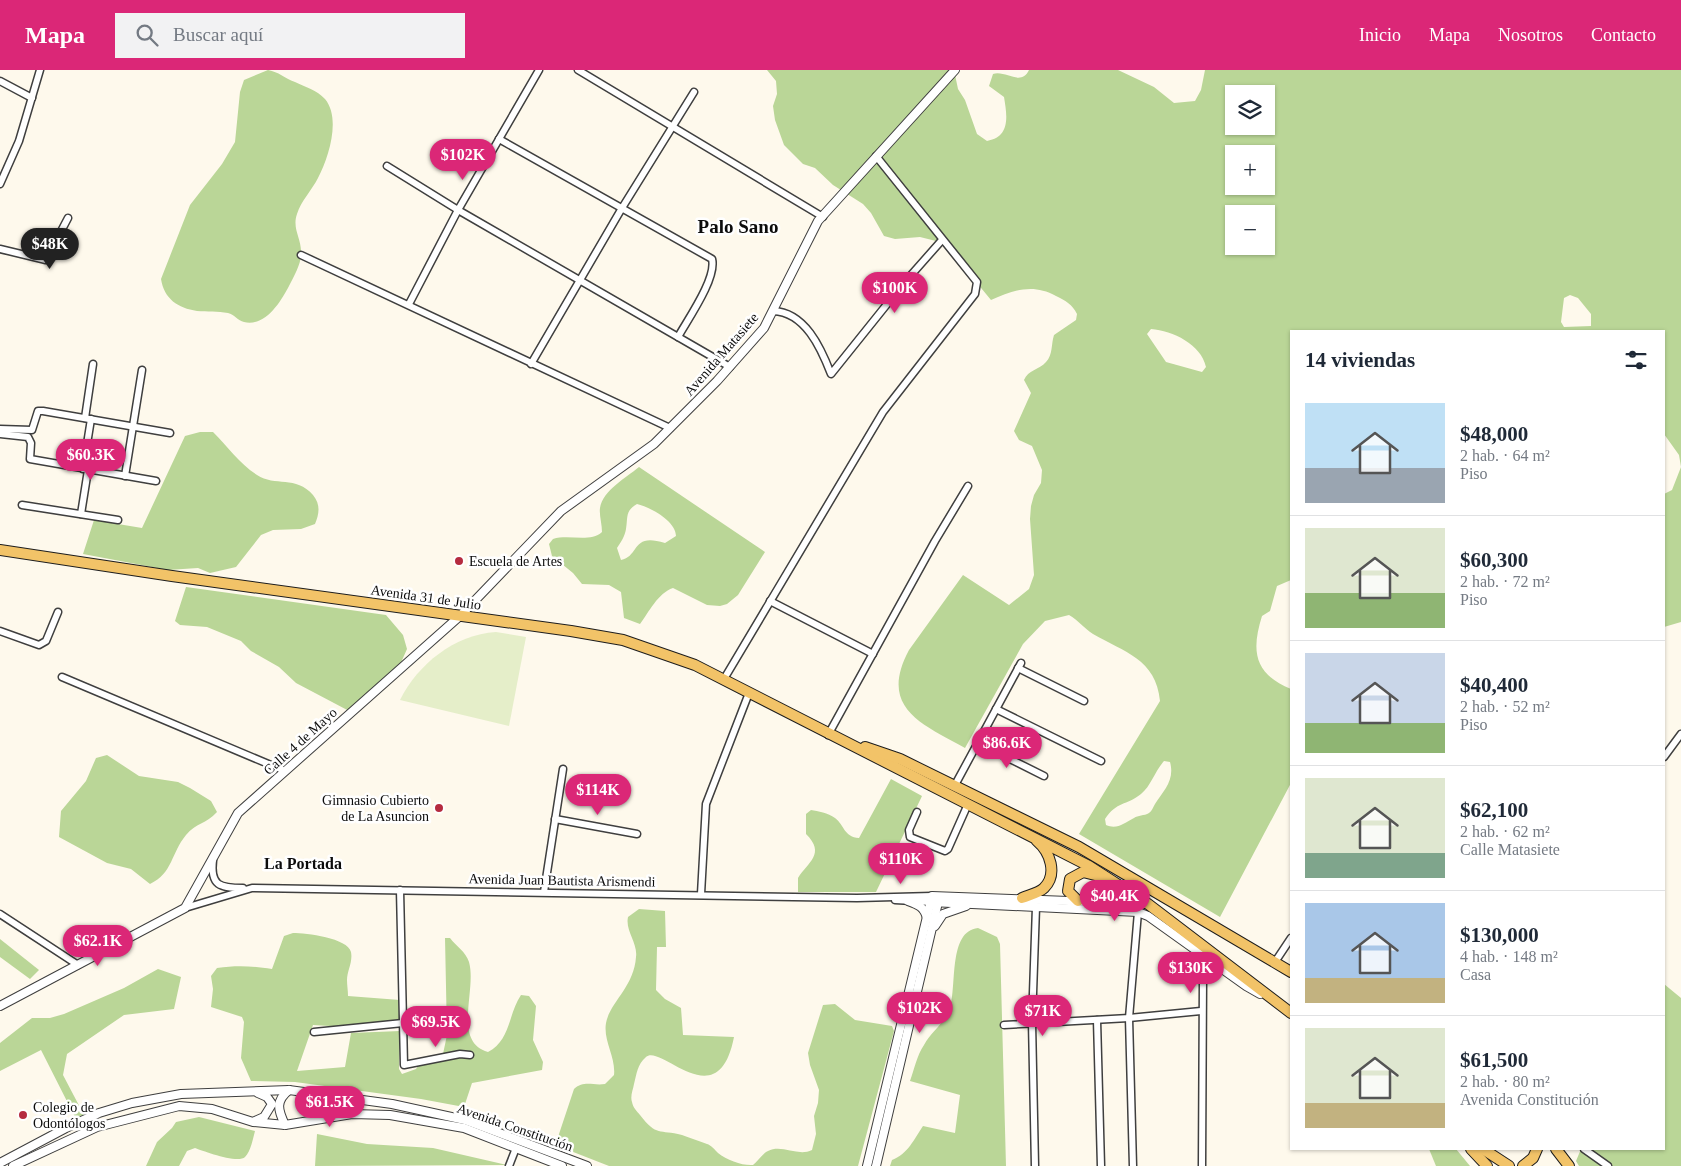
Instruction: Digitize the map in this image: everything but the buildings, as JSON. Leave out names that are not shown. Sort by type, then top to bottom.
[{"type":"main road","name":"Avenida 31 de Julio","points":[[0,550],[181,578],[460,615],[623,640],[680,659],[724,679],[828,734]]},
{"type":"main road","points":[[828,734],[900,759],[1079,847],[1290,971]]},
{"type":"main road","points":[[828,734],[1030,835],[1109,878],[1148,904],[1290,1012]]},
{"type":"main road","points":[[1022,898],[1043,890],[1051,880],[1052,865],[1043,847],[1030,835]]},
{"type":"main road","points":[[1078,902],[1068,891],[1068,884],[1073,876],[1083,872],[1109,878]]},
{"type":"main road","points":[[1148,904],[1182,907]]},
{"type":"main road","points":[[1472,1150],[1487,1166]]},
{"type":"main road","points":[[1485,1150],[1509,1166]]},
{"type":"main road","points":[[1523,1166],[1533,1158],[1537,1150]]},
{"type":"main road","points":[[1557,1150],[1569,1166]]},
{"type":"street","points":[[0,184],[2,175],[19,141],[40,70]]},
{"type":"street","points":[[409,304],[458,210],[539,70]]},
{"type":"street","points":[[578,70],[823,217]]},
{"type":"street","name":"Avenida Matasiete","points":[[460,615],[561,511],[654,444],[730,367],[764,328],[823,217],[955,70]]},
{"type":"street","points":[[0,81],[32,98]]},
{"type":"street","points":[[531,364],[622,208],[694,92]]},
{"type":"street","points":[[499,139],[712,259],[711,277],[678,337]]},
{"type":"street","points":[[724,679],[883,412],[975,294],[977,282],[876,156]]},
{"type":"street","points":[[387,166],[458,210],[730,367]]},
{"type":"street","points":[[0,249],[46,260],[68,218]]},
{"type":"street","points":[[773,311],[793,316],[806,328],[824,356],[831,374],[904,283],[942,240]]},
{"type":"street","points":[[301,255],[670,428]]},
{"type":"street","points":[[81,514],[93,364]]},
{"type":"street","points":[[125,476],[142,370]]},
{"type":"street","points":[[0,429],[32,430],[38,412],[170,433]]},
{"type":"street","points":[[0,434],[28,437],[30,439],[30,459],[156,481]]},
{"type":"street","points":[[828,734],[935,541],[968,486]]},
{"type":"street","points":[[22,505],[118,520]]},
{"type":"street","points":[[770,601],[873,654]]},
{"type":"street","points":[[0,631],[40,645],[46,641],[58,612]]},
{"type":"street","name":"Calle 4 de Mayo","points":[[185,908],[238,813],[460,615]]},
{"type":"street","points":[[956,786],[1020,665],[1084,701]]},
{"type":"street","points":[[62,677],[285,771]]},
{"type":"street","points":[[701,894],[706,804],[749,693]]},
{"type":"street","points":[[996,709],[1101,761]]},
{"type":"street","points":[[1665,756],[1681,734]]},
{"type":"street","points":[[978,743],[1044,776]]},
{"type":"street","points":[[544,892],[563,769]]},
{"type":"street","points":[[917,812],[909,830],[910,838],[945,851],[948,849],[968,804]]},
{"type":"street","points":[[555,819],[637,834]]},
{"type":"street","name":"Avenida Juan Bautista Arismendi","points":[[214,856],[213,877],[222,887],[935,899],[1022,898],[1148,904]]},
{"type":"street","name":"Avenida Juan Bautista Arismendi","points":[[185,908],[252,888]]},
{"type":"street","points":[[400,890],[404,1065],[460,1054],[470,1055]]},
{"type":"street","name":"Avenida Juan Bautista Arismendi","points":[[871,898],[908,901],[935,899],[969,905],[1138,912],[1148,916],[1246,986],[1278,1004]]},
{"type":"street","points":[[867,1166],[927,919],[935,899]]},
{"type":"street","points":[[876,1166],[932,932],[935,899]]},
{"type":"street","points":[[908,901],[920,905],[925,911],[927,919]]},
{"type":"street","points":[[932,932],[943,914],[969,905]]},
{"type":"street","points":[[1035,1166],[1032,1022],[1036,907]]},
{"type":"street","points":[[0,1006],[185,908]]},
{"type":"street","points":[[1133,1166],[1129,1018],[1138,912]]},
{"type":"street","points":[[0,914],[78,964]]},
{"type":"street","points":[[1275,962],[1289,946]]},
{"type":"street","points":[[1200,952],[1202,978],[1202,1166]]},
{"type":"street","points":[[1202,978],[1208,973],[1221,969]]},
{"type":"street","points":[[1004,1025],[1129,1018],[1201,1011]]},
{"type":"street","points":[[1097,1020],[1101,1166]]},
{"type":"street","points":[[314,1032],[403,1023]]},
{"type":"street","points":[[285,1125],[278,1111],[278,1104],[281,1097],[289,1090]]},
{"type":"street","name":"Avenida Constitución","points":[[0,1164],[66,1128],[99,1113],[132,1103],[181,1094],[289,1090],[392,1104],[465,1120],[586,1166]]},
{"type":"street","points":[[254,1091],[266,1097],[272,1104],[264,1117],[254,1122]]},
{"type":"street","name":"Avenida Constitución","points":[[13,1166],[96,1126],[179,1106],[212,1109],[254,1122],[285,1125],[352,1114],[390,1115],[464,1128],[562,1166]]},
{"type":"street","points":[[509,1166],[516,1148]]},
{"type":"street","points":[[1585,1150],[1608,1166]]},
{"type":"green space","points":[[268,70],[311,89],[322,96],[330,107],[333,127],[332,138],[322,169],[297,214],[296,228],[301,246],[299,265],[282,299],[272,312],[259,321],[252,323],[244,322],[228,313],[197,311],[184,308],[173,301],[165,292],[161,279],[190,205],[222,164],[235,142],[240,92],[244,80]]},
{"type":"green space","points":[[767,70],[954,70],[958,89],[965,100],[977,134],[987,141],[995,139],[1000,135],[1006,124],[1004,97],[989,86],[993,74],[998,73],[1018,78],[1026,75],[1029,70],[1118,70],[1154,87],[1174,103],[1195,101],[1201,90],[1205,70],[1681,70],[1681,467],[1679,455],[1665,435],[1665,330],[1290,330],[1290,580],[1277,586],[1270,611],[1262,616],[1257,640],[1257,651],[1258,660],[1269,676],[1290,688],[1290,785],[1220,917],[1079,834],[1160,701],[1152,675],[1137,658],[1093,634],[1069,615],[1045,621],[1023,644],[965,748],[920,722],[909,712],[902,700],[899,686],[901,670],[909,650],[963,575],[1009,605],[1029,589],[1034,575],[1030,519],[1031,506],[1034,495],[1041,483],[1042,470],[1032,446],[1019,440],[1014,431],[1031,393],[1024,380],[1028,374],[1046,362],[1051,353],[1054,335],[1076,320],[1077,314],[1066,301],[1048,292],[1039,290],[1024,289],[991,300],[944,243],[920,237],[895,239],[884,236],[871,213],[863,204],[833,185],[815,168],[803,164],[784,145],[775,120],[773,106],[777,94],[776,81]],"holes":[[[1570,295],[1578,298],[1591,314],[1591,326],[1564,327],[1561,322],[1564,298]],[[1151,329],[1159,330],[1185,340],[1198,352],[1206,367],[1202,372],[1166,362],[1147,334]],[[1164,761],[1170,762],[1170,780],[1150,812],[1114,827],[1106,825],[1105,819],[1109,813],[1141,794],[1148,787]]]},
{"type":"green space","points":[[200,432],[213,432],[239,460],[257,475],[271,480],[300,485],[306,489],[316,499],[318,506],[315,524],[301,529],[273,530],[261,535],[236,567],[210,573],[198,568],[168,570],[83,554],[94,520],[142,528],[185,436]]},
{"type":"green space","points":[[639,467],[765,552],[738,595],[727,604],[720,606],[707,605],[673,588],[658,598],[640,624],[624,618],[621,592],[609,585],[582,584],[573,573],[552,556],[549,544],[553,539],[592,537],[602,532],[600,508],[602,502],[610,490]],"holes":[[[637,504],[655,511],[667,520],[675,530],[676,536],[665,543],[654,540],[641,542],[627,558],[621,560],[617,548],[625,534],[630,509]]]},
{"type":"green space","points":[[1681,467],[1681,622],[1665,627],[1665,494],[1672,490]]},
{"type":"green space","points":[[186,587],[386,615],[403,635],[407,649],[399,667],[351,712],[296,683],[279,667],[251,651],[241,641],[207,627],[180,625],[175,621]]},
{"type":"green space","points":[[496,632],[526,637],[509,726],[400,700],[427,663],[439,654],[452,645],[466,639]]},
{"type":"green space","points":[[107,755],[139,776],[178,782],[190,788],[211,801],[217,812],[186,835],[168,868],[158,879],[150,884],[131,869],[107,863],[59,837],[61,811],[86,781],[96,758]]},
{"type":"green space","points":[[891,779],[922,796],[876,892],[798,892],[798,878],[813,858],[815,852],[812,841],[806,834],[806,814],[811,810],[829,815],[838,821],[850,836],[859,838]]},
{"type":"green space","points":[[639,909],[665,911],[666,947],[657,947],[656,990],[665,999],[681,1008],[683,1035],[734,1037],[726,1061],[716,1073],[703,1076],[653,1055],[646,1057],[638,1069],[631,1098],[634,1108],[650,1127],[659,1131],[682,1135],[708,1145],[726,1158],[745,1165],[753,1165],[766,1152],[773,1149],[801,1152],[812,1150],[816,1134],[814,1116],[819,1090],[810,1065],[808,1053],[823,1005],[835,1004],[855,1020],[892,1026],[894,1031],[858,1166],[609,1166],[563,1148],[558,1141],[559,1134],[574,1089],[585,1084],[605,1084],[614,1075],[613,1062],[606,1036],[606,1023],[608,1015],[627,986],[634,968],[636,952],[628,927],[628,917]]},
{"type":"green space","points":[[978,928],[997,937],[1000,944],[1006,1166],[890,1166],[892,1160],[910,1146],[923,1126],[955,1133],[960,1095],[910,1081],[922,1049],[945,1018],[950,1007],[955,961],[962,939],[968,931]]},
{"type":"green space","points":[[293,933],[326,937],[348,947],[351,952],[351,963],[347,977],[348,996],[400,1000],[402,1015],[398,1021],[346,1027],[313,1025],[297,1071],[345,1067],[351,1033],[400,1031],[399,1069],[402,1074],[416,1069],[424,1057],[443,1054],[447,1035],[445,938],[450,938],[468,958],[471,973],[468,1027],[471,1038],[477,1046],[488,1052],[495,1047],[505,1034],[521,995],[529,996],[536,1006],[533,1040],[543,1062],[542,1070],[472,1083],[464,1107],[421,1099],[295,1082],[251,1081],[241,1058],[244,1022],[242,1017],[211,1007],[213,989],[211,976],[217,968],[224,967],[244,966],[272,969],[284,936]]},
{"type":"green space","points":[[0,939],[39,970],[30,979],[0,957]]},
{"type":"green space","points":[[158,969],[181,977],[174,1009],[124,1015],[67,1054],[63,1075],[84,1115],[76,1119],[41,1050],[0,1071],[0,1043],[32,1018],[50,1018],[64,1014],[124,988]]},
{"type":"green space","points":[[1665,985],[1681,998],[1681,1166],[1579,1166],[1576,1161],[1581,1150],[1665,1150]]},
{"type":"green space","points":[[199,1117],[255,1131],[245,1157],[241,1159],[228,1158],[195,1148],[187,1151],[179,1166],[146,1166],[157,1142],[176,1122]]},
{"type":"green space","points":[[317,1134],[367,1144],[433,1148],[507,1165],[315,1166]]},
{"type":"green space","points":[[1429,1150],[1457,1150],[1470,1166],[1436,1166]]},
{"type":"place","name":"Escuela de Artes","points":[[459,561]]},
{"type":"place","name":"Gimnasio Cubierto de La Asuncion","points":[[439,808]]},
{"type":"place","name":"Colegio de Odontólogos","points":[[23,1115]]},
{"type":"district","name":"Palo Sano","points":[[738,226]]},
{"type":"district","name":"La Portada","points":[[303,863]]}]
